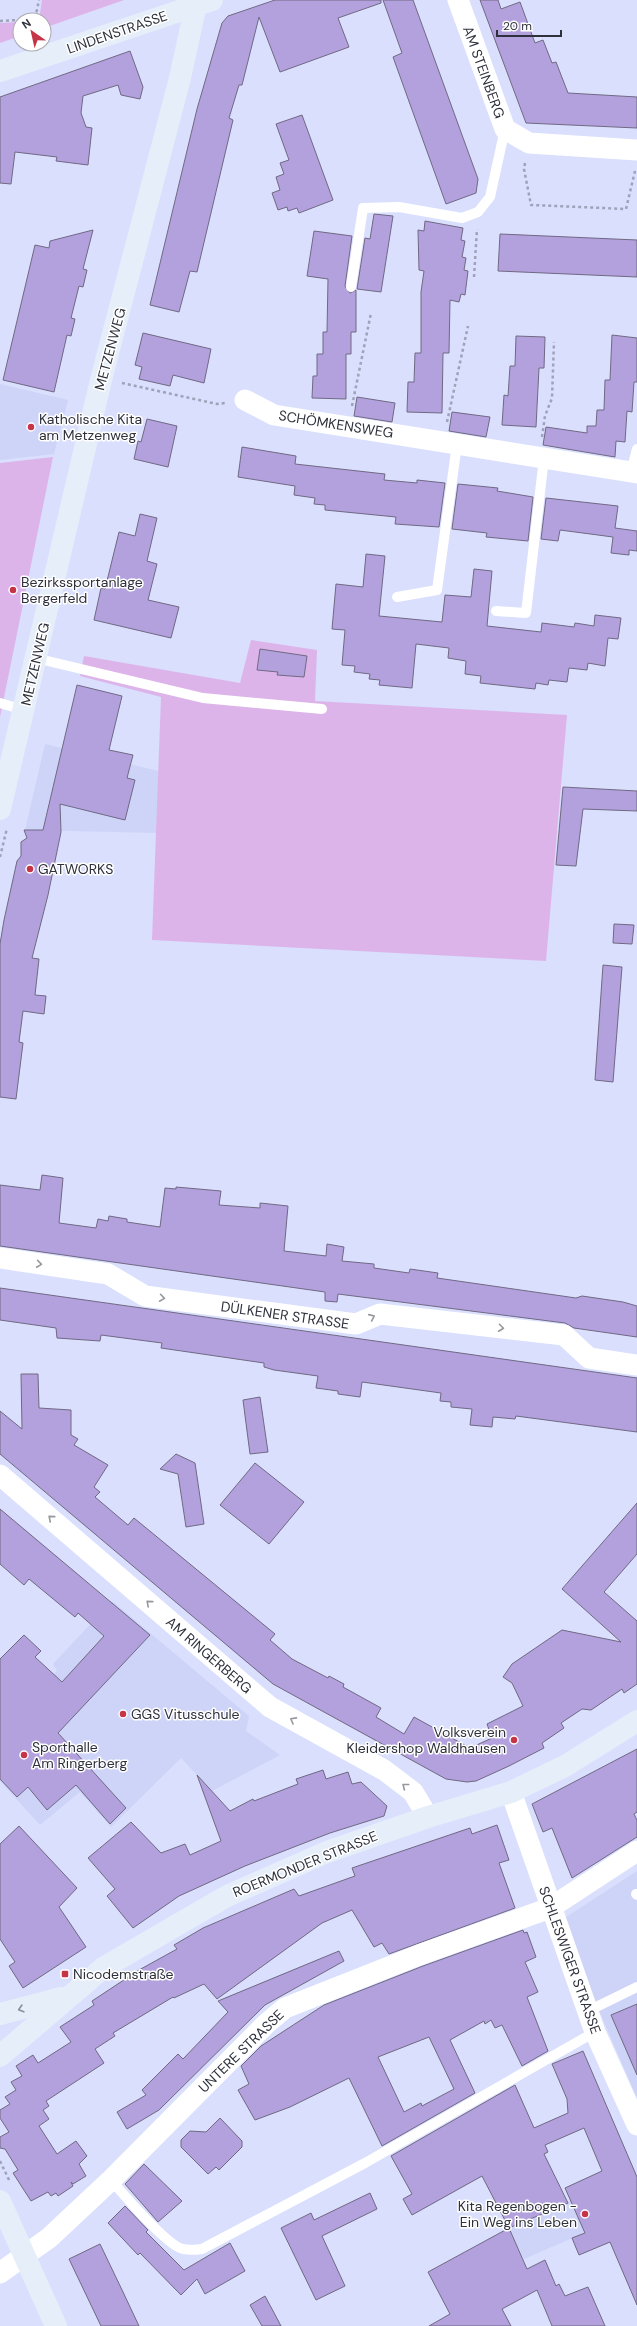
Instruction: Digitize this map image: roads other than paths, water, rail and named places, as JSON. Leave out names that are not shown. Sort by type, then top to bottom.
[{"type":"street","name":"AM STEINBERG","points":[[458,0],[505,129],[529,143],[636,150]]},
{"type":"street","name":"LINDENSTRASSE","points":[[0,71],[201,2]]},
{"type":"street","name":"METZENWEG","points":[[0,809],[101,380],[201,2]]},
{"type":"street","name":"SCHÖMKENSWEG","points":[[245,400],[274,415],[634,473]]},
{"type":"street","name":"DÜLKENER STRASSE","points":[[0,1258],[108,1274],[145,1296],[356,1324],[380,1314],[564,1335],[589,1358],[637,1366]]},
{"type":"street","name":"AM RINGERBERG","points":[[0,1475],[270,1707],[384,1770],[413,1792],[428,1817]]},
{"type":"street","name":"ROERMONDER STRASSE","points":[[0,2056],[68,1996],[103,1968],[227,1896],[327,1852],[428,1817],[511,1792],[565,1766],[637,1721]]},
{"type":"street","name":"SCHLESWIGER STRASSE","points":[[511,1792],[550,1908],[595,2032],[637,2125]]},
{"type":"street","name":"UNTERE STRASSE","points":[[0,2273],[49,2238],[111,2180],[266,2024],[285,2008],[419,1955],[550,1908],[637,1851]]},
{"type":"street","points":[[0,2014],[68,1996]]},
{"type":"street","points":[[0,2201],[23,2256],[56,2326]]},
{"type":"lane","points":[[351,287],[363,208],[399,207],[462,218],[478,212],[490,197],[505,129]]},
{"type":"lane","points":[[397,597],[437,590],[450,443]]},
{"type":"lane","points":[[634,473],[637,449]]},
{"type":"lane","points":[[496,611],[526,613],[541,458]]},
{"type":"lane","points":[[35,658],[203,698],[322,709]]},
{"type":"lane","points":[[0,703],[24,710]]},
{"type":"lane","points":[[588,2011],[637,1987]]},
{"type":"lane","points":[[111,2180],[168,2240],[180,2248],[190,2251],[202,2249],[365,2164],[595,2032]]},
{"type":"place","name":"Katholische Kita am Metzenweg","points":[[31,427]]},
{"type":"place","name":"Bezirkssportanlage Bergerfeld","points":[[13,590]]},
{"type":"place","name":"GATWORKS","points":[[30,869]]},
{"type":"place","name":"GGS Vitusschule","points":[[123,1714]]},
{"type":"place","name":"Volksverein Kleidershop Waldhausen","points":[[514,1740]]},
{"type":"place","name":"Sporthalle Am Ringerberg","points":[[24,1755]]},
{"type":"place","name":"Nicodemstraße","points":[[65,1974]]},
{"type":"place","name":"Kita Regenbogen - Ein Weg ins Leben","points":[[585,2214]]}]
